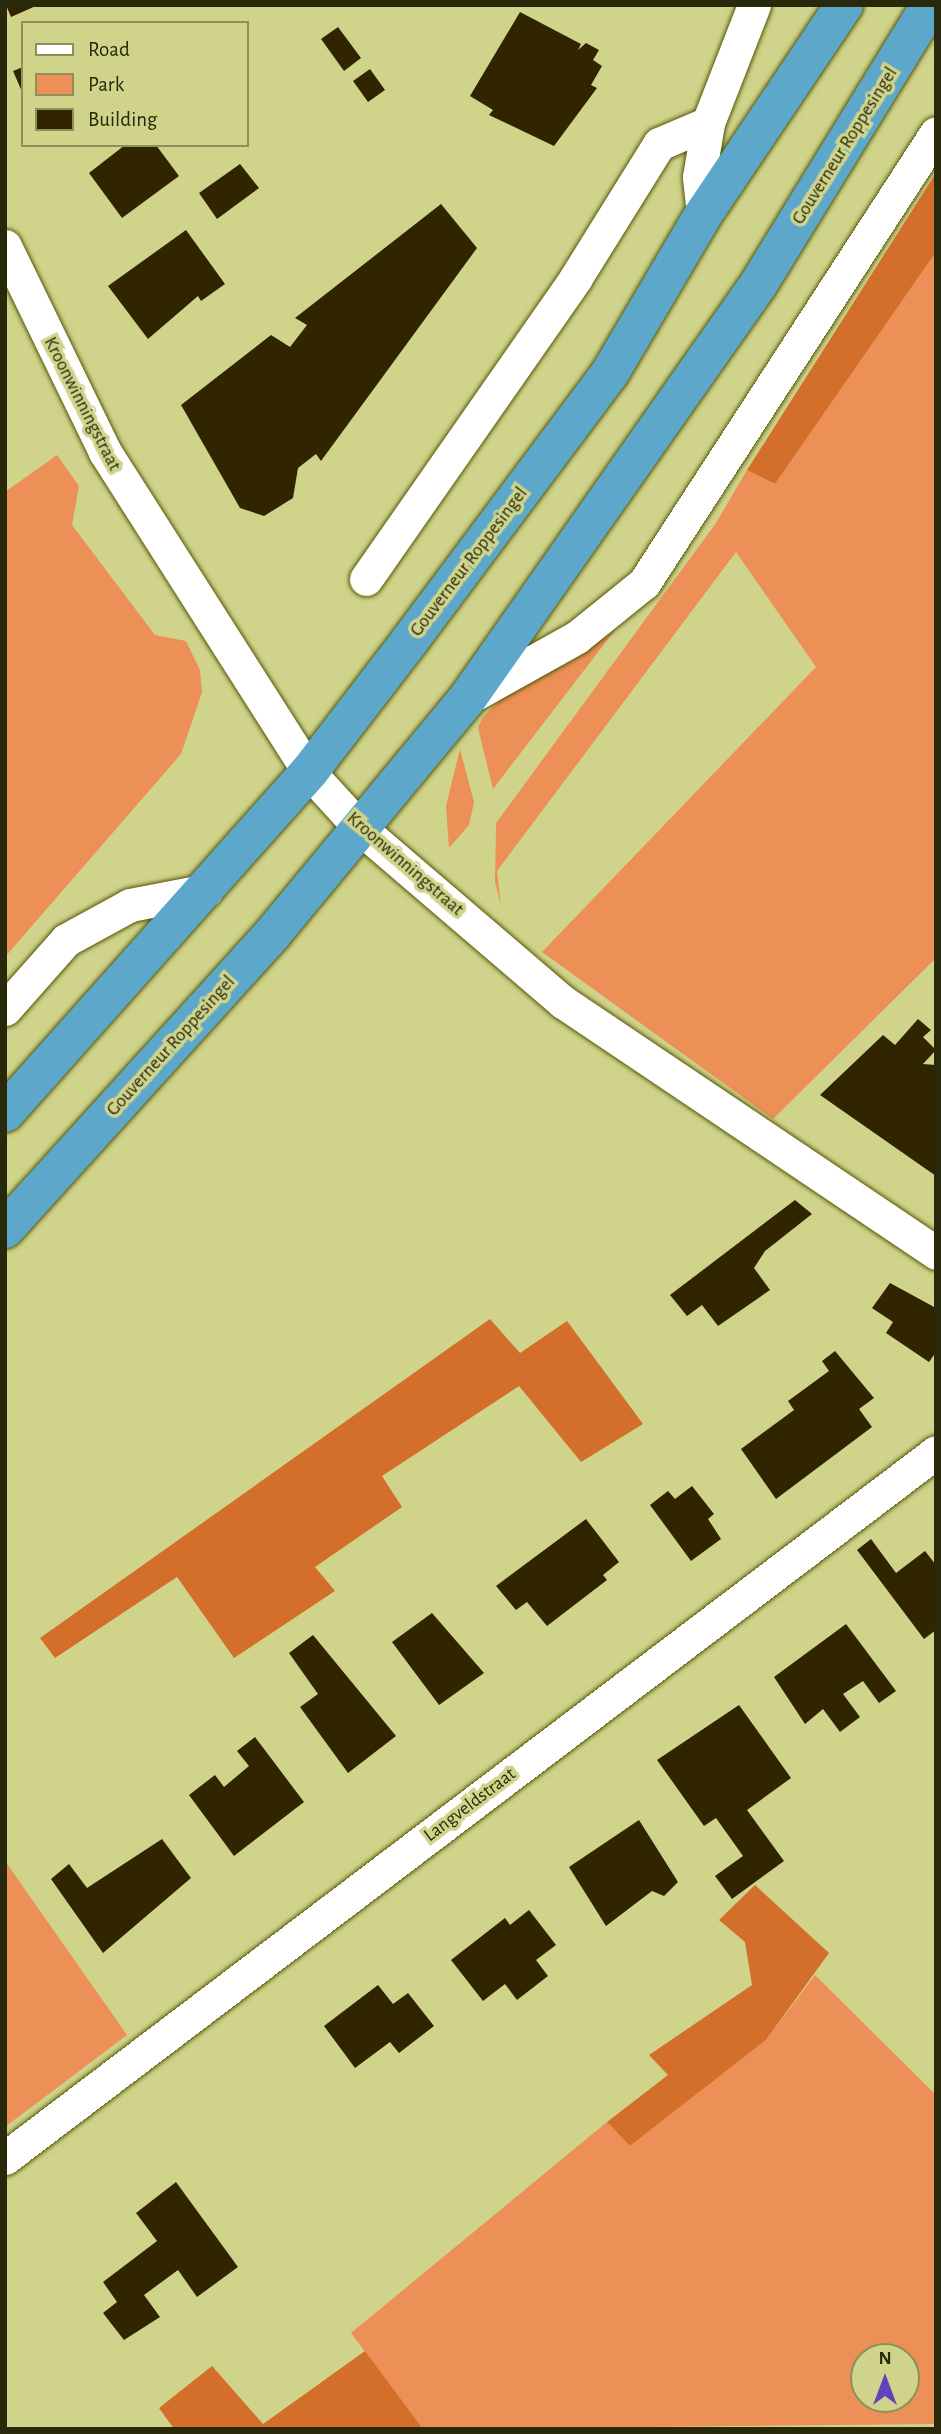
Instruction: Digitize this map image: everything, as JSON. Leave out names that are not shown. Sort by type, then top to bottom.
[{"type":"highway","name":"Gouverneur Roppesingel","points":[[5,1113],[309,772],[610,373],[703,215],[844,5]]},
{"type":"highway","name":"Gouverneur Roppesingel","points":[[5,1229],[361,829],[467,699],[758,285],[930,5]]},
{"type":"street","points":[[703,215],[699,177],[708,123],[754,5]]},
{"type":"street","points":[[366,579],[575,279],[659,144],[708,123]]},
{"type":"street","name":"Gouverneur Roppesingel","points":[[467,699],[577,637],[643,583],[936,134]]},
{"type":"street","name":"Kroonwinningstraat","points":[[5,246],[104,452],[309,772],[361,829],[563,1002],[936,1253]]},
{"type":"street","points":[[5,1009],[66,940],[130,905],[206,890]]},
{"type":"street","name":"Langveldstraat","points":[[5,2158],[936,1452]]},
{"type":"green space","points":[[936,252],[936,958],[773,1119],[542,952],[816,667],[736,552],[497,871],[501,906],[495,882],[496,823],[716,523],[747,470],[775,484]]},
{"type":"green space","points":[[57,455],[79,486],[72,525],[155,635],[186,641],[200,670],[202,692],[181,754],[5,957],[5,492]]},
{"type":"green space","points":[[615,630],[493,789],[478,728],[482,718],[510,690],[573,661]]},
{"type":"green space","points":[[460,749],[474,802],[469,825],[449,848],[446,806]]},
{"type":"green space","points":[[5,1861],[127,2035],[5,2127]]},
{"type":"green space","points":[[815,1975],[936,2095],[936,2424],[423,2429],[351,2333],[607,2122],[630,2146],[766,2040]]},
{"type":"shaded area","points":[[936,173],[936,252],[775,484],[747,470]]},
{"type":"shaded area","points":[[490,1319],[520,1353],[567,1321],[643,1424],[581,1462],[519,1386],[382,1476],[402,1507],[315,1567],[335,1591],[234,1658],[177,1577],[55,1658],[40,1638]]},
{"type":"shaded area","points":[[755,1885],[829,1953],[766,2040],[630,2146],[607,2122],[668,2075],[649,2055],[752,1985],[745,1942],[719,1920]]},
{"type":"shaded area","points":[[365,2351],[423,2429],[174,2429],[159,2408],[212,2366],[263,2424]]},
{"type":"building","points":[[6,5],[38,5],[11,17]]},
{"type":"building","points":[[520,12],[581,44],[578,50],[586,43],[599,50],[593,60],[602,66],[591,85],[597,88],[554,146],[489,115],[493,110],[470,96]]},
{"type":"building","points":[[338,27],[361,58],[344,71],[321,39]]},
{"type":"building","points":[[21,68],[21,89],[13,71]]},
{"type":"building","points":[[370,69],[385,90],[368,102],[353,81]]},
{"type":"building","points":[[122,147],[157,147],[179,176],[122,218],[89,173]]},
{"type":"building","points":[[240,164],[259,188],[217,219],[199,193]]},
{"type":"building","points":[[441,204],[477,248],[321,461],[316,454],[298,468],[293,498],[264,516],[240,508],[181,405],[271,335],[290,347],[307,325],[295,318]]},
{"type":"building","points":[[186,230],[225,284],[201,301],[198,296],[148,339],[108,286]]},
{"type":"building","points":[[918,1019],[931,1030],[923,1037],[936,1050],[923,1064],[936,1065],[936,1176],[820,1095],[883,1035],[895,1045]]},
{"type":"building","points":[[795,1200],[812,1214],[765,1251],[754,1268],[770,1290],[718,1326],[702,1305],[687,1316],[670,1295]]},
{"type":"building","points":[[890,1283],[936,1308],[936,1352],[929,1362],[886,1333],[893,1322],[872,1308]]},
{"type":"building","points":[[835,1351],[874,1398],[859,1409],[872,1427],[776,1499],[741,1449],[794,1410],[788,1401],[829,1371],[822,1361]]},
{"type":"building","points":[[692,1486],[714,1514],[708,1519],[721,1539],[691,1561],[650,1505],[668,1491],[675,1499]]},
{"type":"building","points":[[586,1519],[619,1562],[603,1575],[607,1580],[547,1626],[527,1602],[516,1610],[496,1586]]},
{"type":"building","points":[[871,1539],[896,1573],[925,1551],[936,1565],[936,1630],[924,1639],[857,1550]]},
{"type":"building","points":[[432,1613],[484,1673],[439,1705],[392,1642]]},
{"type":"building","points":[[846,1624],[896,1691],[879,1703],[863,1681],[843,1694],[860,1717],[840,1732],[823,1709],[805,1724],[774,1677]]},
{"type":"building","points":[[313,1635],[396,1736],[348,1773],[300,1707],[318,1694],[289,1653]]},
{"type":"building","points":[[739,1705],[791,1778],[747,1810],[784,1861],[732,1899],[715,1876],[743,1856],[716,1818],[704,1826],[657,1760]]},
{"type":"building","points":[[255,1737],[304,1802],[234,1856],[189,1795],[215,1775],[224,1787],[249,1766],[237,1751]]},
{"type":"building","points":[[639,1820],[678,1882],[664,1896],[652,1891],[606,1926],[569,1867]]},
{"type":"building","points":[[162,1839],[191,1878],[103,1953],[51,1879],[69,1864],[87,1888]]},
{"type":"building","points":[[529,1910],[556,1945],[536,1960],[548,1976],[517,2000],[505,1984],[483,2001],[451,1960],[505,1918],[510,1925]]},
{"type":"building","points":[[378,1985],[393,2004],[408,1993],[434,2026],[399,2053],[390,2042],[355,2068],[324,2026]]},
{"type":"building","points":[[176,2182],[238,2267],[197,2297],[178,2270],[144,2295],[160,2317],[124,2340],[103,2313],[117,2302],[103,2282],[157,2241],[136,2213]]}]
